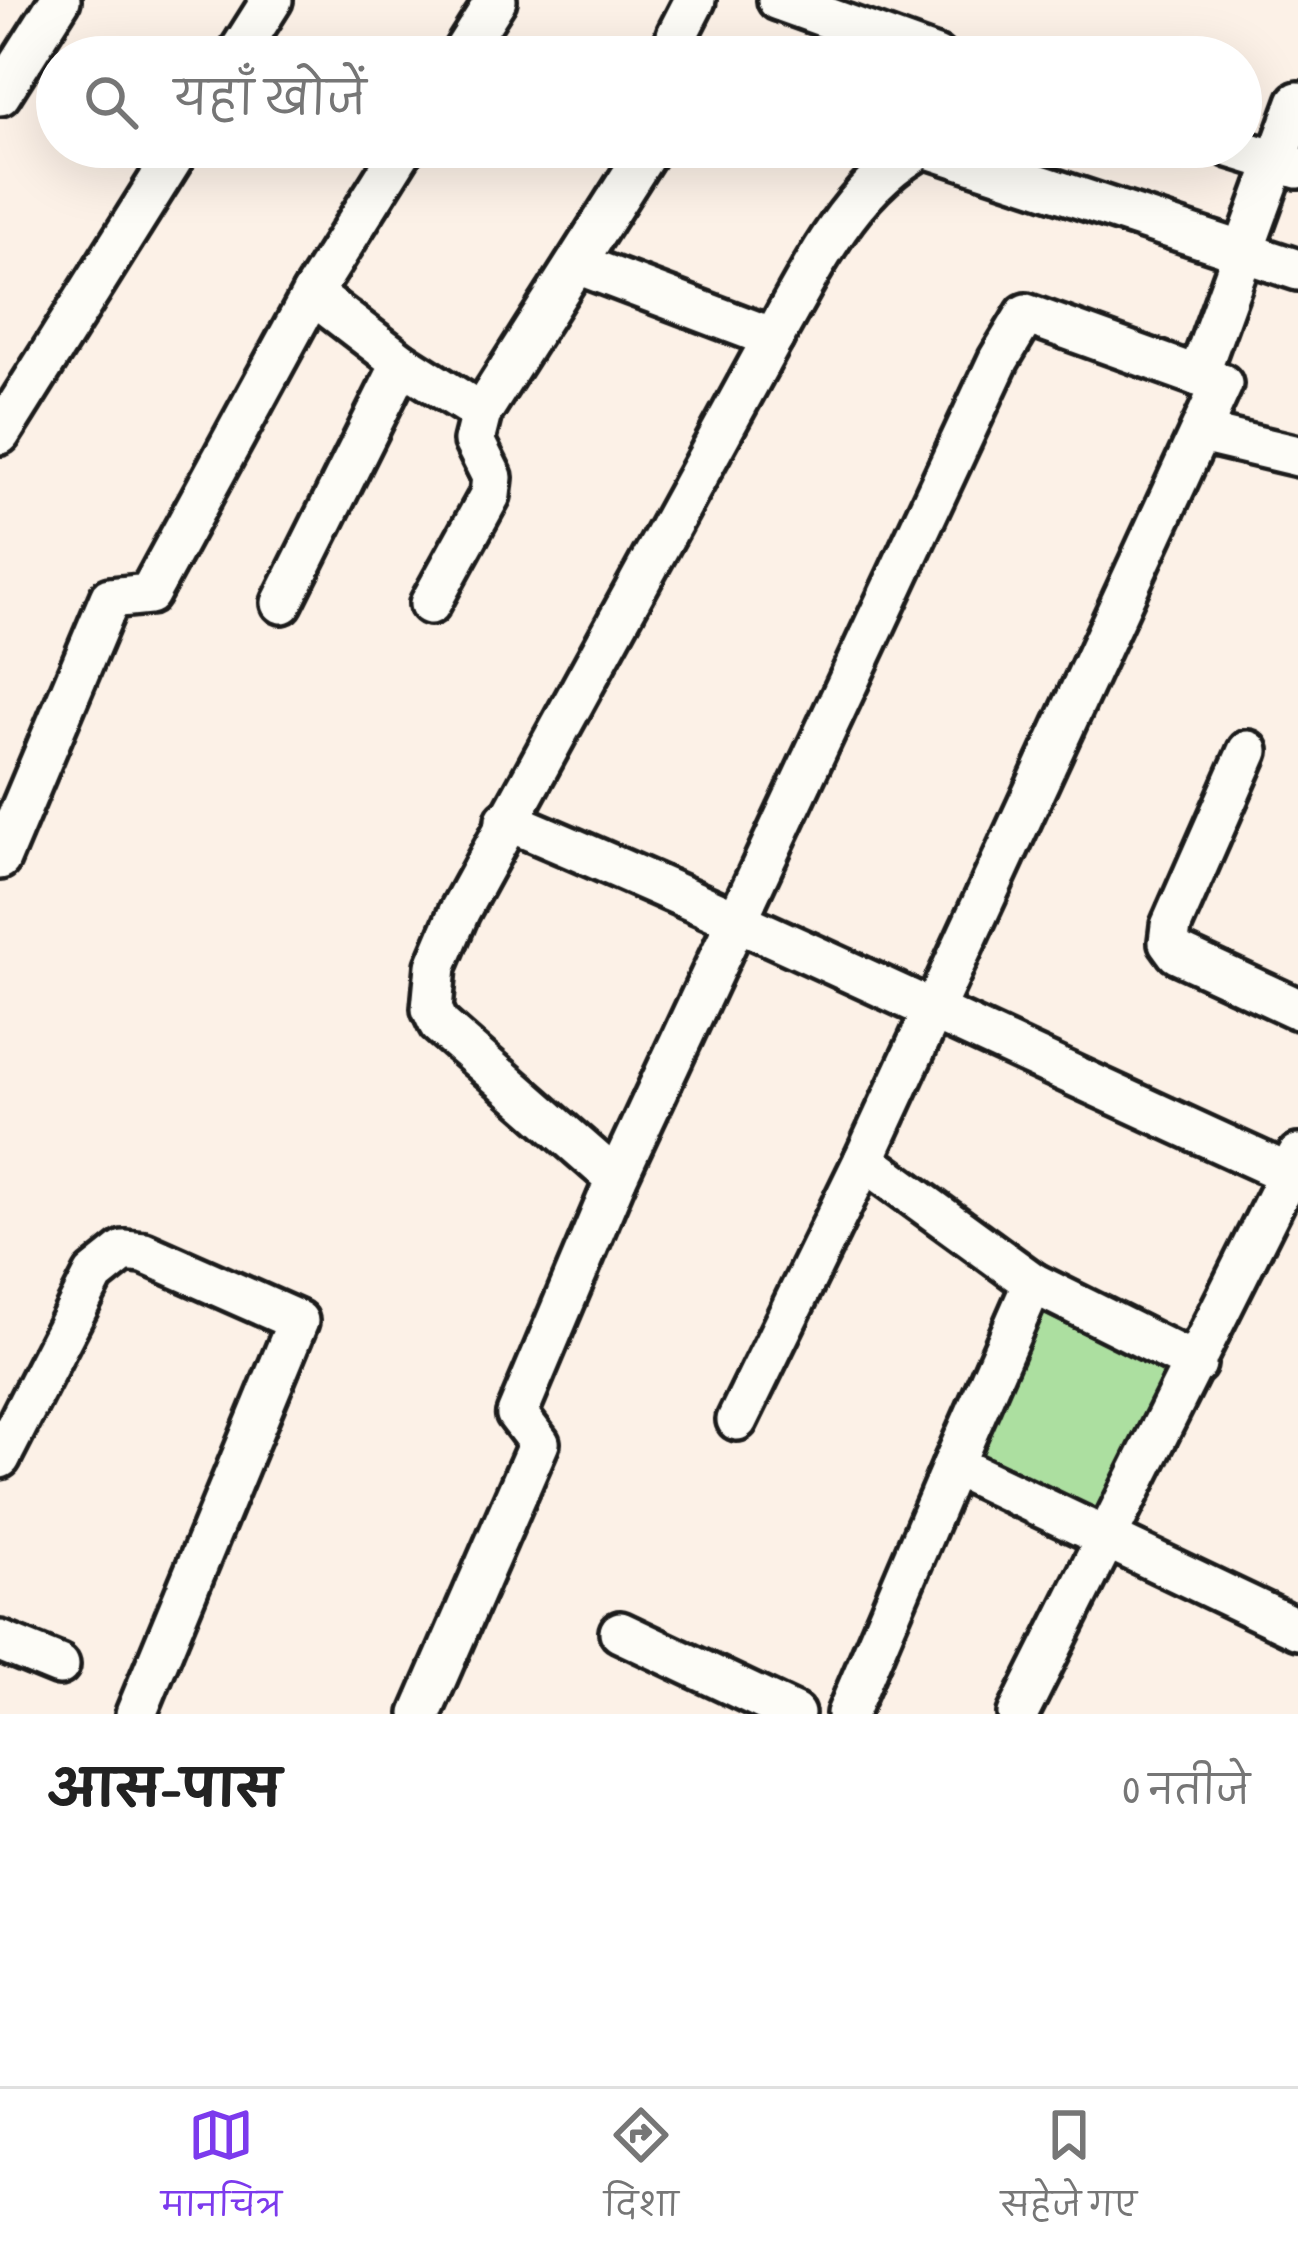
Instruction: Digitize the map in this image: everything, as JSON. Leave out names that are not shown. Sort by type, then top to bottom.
[{"type":"street","points":[[37,36],[60,0]]},
{"type":"street","points":[[249,36],[272,0]]},
{"type":"street","points":[[473,36],[496,0]]},
{"type":"street","points":[[677,36],[695,0]]},
{"type":"street","points":[[778,0],[878,36]]},
{"type":"street","points":[[0,94],[36,38]]},
{"type":"street","points":[[1198,376],[1244,252],[1288,165],[1298,102]]},
{"type":"street","points":[[0,434],[167,168]]},
{"type":"street","points":[[0,859],[110,598],[149,594],[312,294],[391,168]]},
{"type":"street","points":[[430,604],[490,495],[492,477],[474,441],[481,413],[580,265],[638,168]]},
{"type":"street","points":[[616,1180],[454,1042],[432,1010],[436,966],[506,820],[773,338],[838,228],[884,168]]},
{"type":"street","points":[[989,168],[1298,270]]},
{"type":"street","points":[[580,265],[773,338]]},
{"type":"street","points":[[312,294],[402,363],[481,413]]},
{"type":"street","points":[[421,1714],[539,1443],[517,1414],[616,1180],[999,359],[1026,314],[1222,383],[864,1160],[737,1420]]},
{"type":"street","points":[[282,603],[402,363]]},
{"type":"street","points":[[1201,433],[1298,456]]},
{"type":"street","points":[[1248,752],[1171,926],[1169,942],[1177,952],[1298,1009]]},
{"type":"street","points":[[506,820],[739,918],[932,1013],[1295,1169],[1018,1714]]},
{"type":"street","points":[[864,1160],[1034,1283],[1196,1364]]},
{"type":"street","points":[[0,1458],[94,1275],[124,1251],[144,1253],[298,1321],[136,1714]]},
{"type":"street","points":[[847,1714],[1034,1283]]},
{"type":"street","points":[[953,1465],[1298,1630]]},
{"type":"street","points":[[620,1632],[794,1714]]},
{"type":"street","points":[[0,1641],[59,1665]]},
{"type":"green space","points":[[1036,1310],[1171,1375],[1096,1515],[972,1460]]}]
